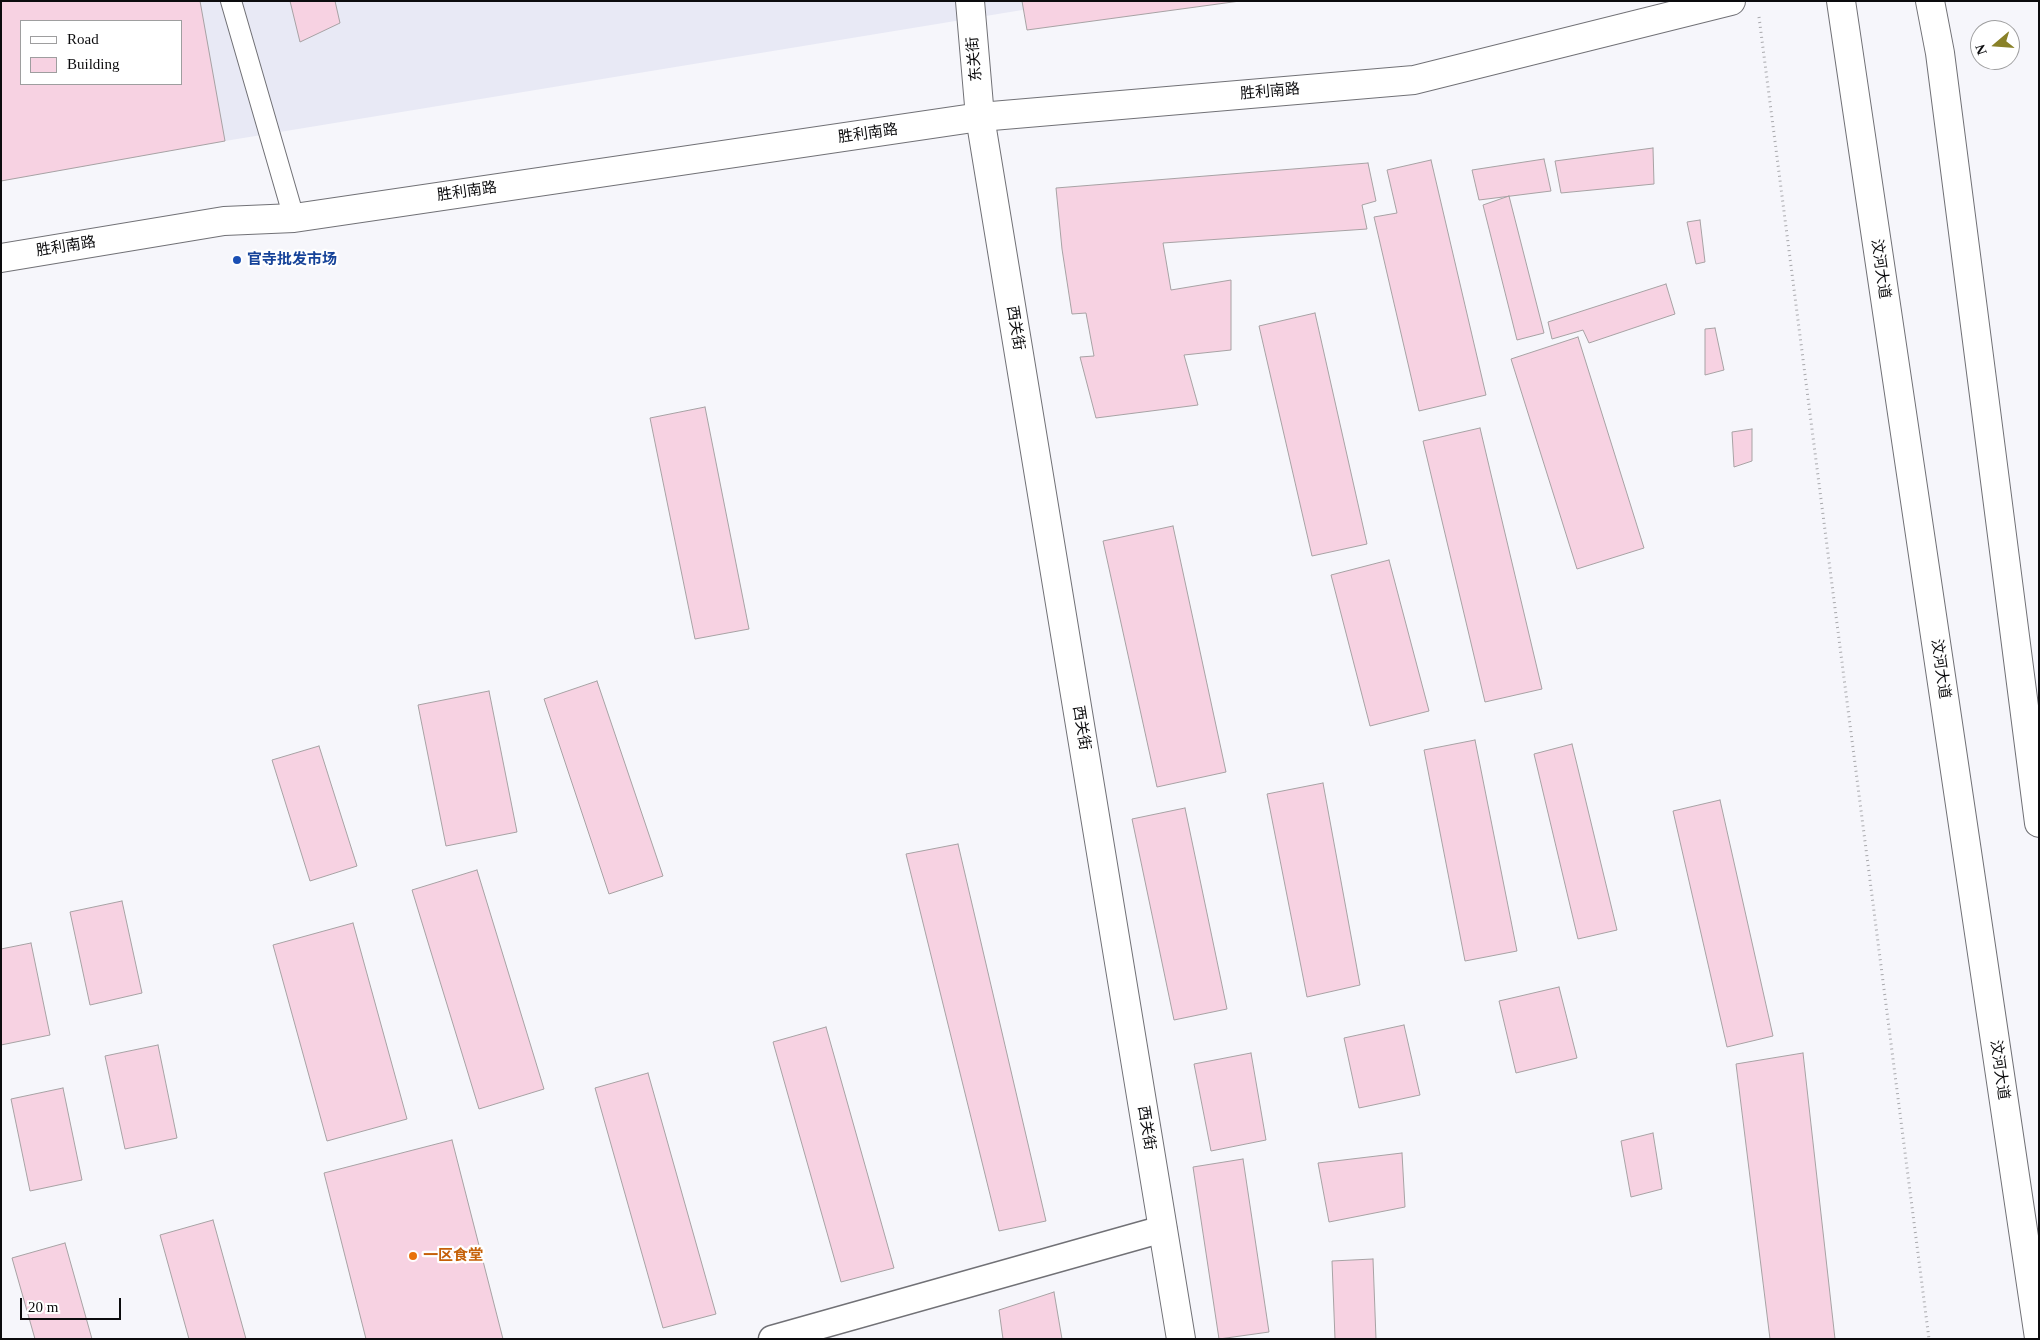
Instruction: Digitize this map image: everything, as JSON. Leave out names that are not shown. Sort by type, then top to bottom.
[{"type":"main road","name":"东关街","points":[[970,1],[980,117]]},
{"type":"main road","name":"胜利南路","points":[[1,258],[224,221],[294,218],[980,117],[1414,80],[1731,1]]},
{"type":"main road","name":"汶河大道","points":[[1841,1],[2039,1338]]},
{"type":"main road","points":[[1930,1],[1941,63],[2039,823]]},
{"type":"main road","name":"西关街","points":[[980,117],[1181,1339]]},
{"type":"street","points":[[231,1],[294,218]]},
{"type":"street","points":[[772,1339],[1163,1229]]},
{"type":"path","points":[[1758,11],[1929,1339]]},
{"type":"shaded area","points":[[1,1],[1077,1],[225,141],[1,181]]},
{"type":"building","points":[[1,1],[200,1],[225,141],[1,181]]},
{"type":"building","points":[[290,1],[335,1],[340,23],[300,42]]},
{"type":"building","points":[[1022,1],[1240,1],[1027,30]]},
{"type":"building","points":[[1653,148],[1654,184],[1561,193],[1555,161]]},
{"type":"building","points":[[1544,159],[1551,191],[1479,200],[1472,170]]},
{"type":"building","points":[[1431,160],[1486,395],[1419,411],[1374,217],[1397,213],[1387,170]]},
{"type":"building","points":[[1368,163],[1376,201],[1362,205],[1367,229],[1163,243],[1171,290],[1231,280],[1231,350],[1184,355],[1198,405],[1096,418],[1080,357],[1094,356],[1086,313],[1072,314],[1062,249],[1056,188]]},
{"type":"building","points":[[1509,196],[1544,333],[1517,340],[1483,205]]},
{"type":"building","points":[[1700,220],[1705,262],[1696,264],[1687,222]]},
{"type":"building","points":[[1666,284],[1675,314],[1589,343],[1583,330],[1552,339],[1548,322]]},
{"type":"building","points":[[1315,313],[1367,544],[1312,556],[1259,326]]},
{"type":"building","points":[[1715,328],[1724,370],[1705,375],[1705,329]]},
{"type":"building","points":[[1578,337],[1644,548],[1577,569],[1511,359]]},
{"type":"building","points":[[705,407],[749,629],[695,639],[650,418]]},
{"type":"building","points":[[1480,428],[1542,689],[1485,702],[1423,441]]},
{"type":"building","points":[[1752,429],[1752,461],[1734,467],[1732,432]]},
{"type":"building","points":[[1173,526],[1226,772],[1157,787],[1103,541]]},
{"type":"building","points":[[1389,560],[1429,711],[1370,726],[1331,575]]},
{"type":"building","points":[[597,681],[663,876],[609,894],[544,699]]},
{"type":"building","points":[[489,691],[517,832],[446,846],[418,705]]},
{"type":"building","points":[[1475,740],[1517,951],[1465,961],[1424,750]]},
{"type":"building","points":[[1572,744],[1617,930],[1578,939],[1534,754]]},
{"type":"building","points":[[319,746],[357,866],[310,881],[272,760]]},
{"type":"building","points":[[1323,783],[1360,985],[1307,997],[1267,794]]},
{"type":"building","points":[[1720,800],[1773,1036],[1727,1047],[1673,811]]},
{"type":"building","points":[[1185,808],[1227,1009],[1174,1020],[1132,819]]},
{"type":"building","points":[[958,844],[1046,1221],[999,1231],[906,854]]},
{"type":"building","points":[[477,870],[544,1089],[479,1109],[412,890]]},
{"type":"building","points":[[122,901],[142,993],[90,1005],[70,912]]},
{"type":"building","points":[[353,923],[407,1119],[327,1141],[273,945]]},
{"type":"building","points":[[31,943],[50,1035],[1,1045],[1,949]]},
{"type":"building","points":[[1559,987],[1577,1058],[1516,1073],[1499,1001]]},
{"type":"building","points":[[1404,1025],[1420,1095],[1359,1108],[1344,1038]]},
{"type":"building","points":[[826,1027],[894,1268],[841,1282],[773,1042]]},
{"type":"building","points":[[158,1045],[177,1138],[125,1149],[105,1056]]},
{"type":"building","points":[[1251,1053],[1266,1140],[1211,1151],[1194,1064]]},
{"type":"building","points":[[1803,1053],[1835,1339],[1770,1339],[1736,1064]]},
{"type":"building","points":[[648,1073],[716,1314],[663,1328],[595,1088]]},
{"type":"building","points":[[63,1088],[82,1180],[30,1191],[11,1099]]},
{"type":"building","points":[[1653,1133],[1662,1189],[1631,1197],[1621,1141]]},
{"type":"building","name":"一区食堂","points":[[452,1140],[503,1339],[366,1339],[324,1173]]},
{"type":"building","points":[[1402,1153],[1405,1207],[1329,1222],[1318,1163]]},
{"type":"building","points":[[1243,1159],[1269,1332],[1219,1339],[1193,1167]]},
{"type":"building","points":[[213,1220],[246,1339],[189,1339],[160,1235]]},
{"type":"building","points":[[65,1243],[92,1339],[35,1339],[12,1258]]},
{"type":"building","points":[[1373,1259],[1376,1339],[1335,1339],[1332,1261]]},
{"type":"building","points":[[1054,1292],[1062,1339],[1003,1339],[999,1310]]},
{"type":"place","name":"官寺批发市场","points":[[237,260]]},
{"type":"place","name":"一区食堂","points":[[413,1256]]}]
